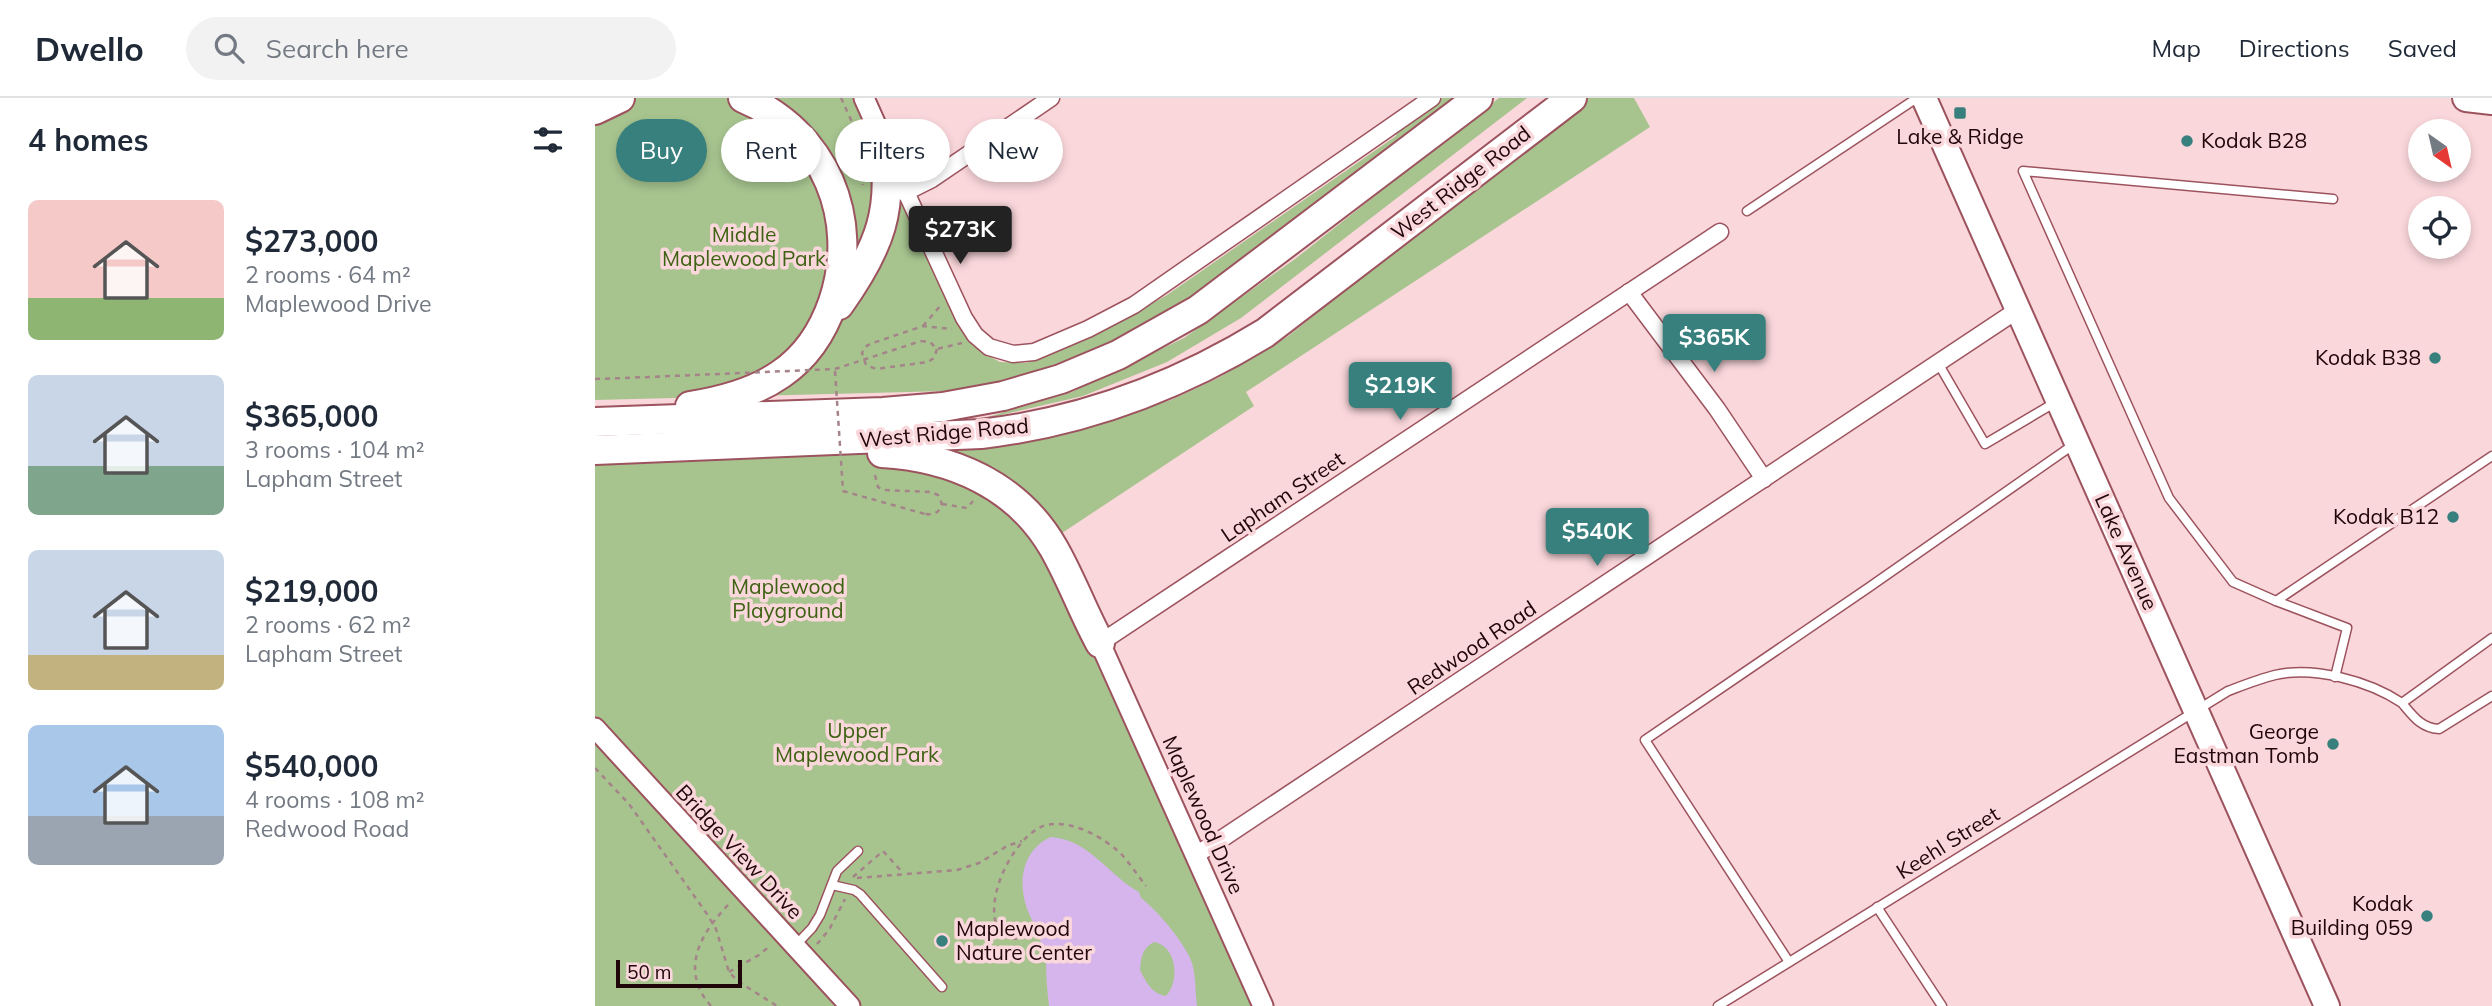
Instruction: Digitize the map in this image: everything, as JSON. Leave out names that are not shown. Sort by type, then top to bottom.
[{"type":"highway","points":[[595,110],[620,98]]},
{"type":"highway","points":[[743,98],[772,113],[797,134],[823,169],[837,203],[843,236],[840,276],[830,310],[814,342]]},
{"type":"highway","name":"West Ridge Road","points":[[595,421],[943,407],[1003,396],[1061,379],[1118,355],[1198,310],[1478,98]]},
{"type":"highway","points":[[1433,204],[1545,98]]},
{"type":"highway","name":"West Ridge Road","points":[[595,450],[981,434],[1041,425],[1130,400],[1212,364],[1265,333],[1572,98]]},
{"type":"highway","points":[[2466,98],[2492,101]]},
{"type":"highway","points":[[595,421],[666,411],[743,394],[782,373],[814,342],[863,271],[881,228],[885,182]]},
{"type":"highway","points":[[705,446],[914,456],[945,463],[983,479],[1019,503],[1047,537],[1100,643]]},
{"type":"main road","name":"Lake Avenue","points":[[1924,98],[2327,1006]]},
{"type":"street","points":[[864,98],[873,119]]},
{"type":"street","points":[[907,192],[1051,98]]},
{"type":"street","points":[[902,182],[967,324],[984,344],[1006,353],[1027,353],[1043,349],[1134,305],[1432,98]]},
{"type":"street","name":"Lapham Street","points":[[1100,643],[1720,232]]},
{"type":"street","points":[[1629,292],[1717,409],[1764,479]]},
{"type":"street","name":"Redwood Road","points":[[1195,855],[2017,311]]},
{"type":"street","name":"Maplewood Drive","points":[[1100,643],[1263,1006]]},
{"type":"street","name":"Bridge View Drive","points":[[595,728],[850,1006]]},
{"type":"lane","points":[[1747,211],[1917,98]]},
{"type":"lane","points":[[2333,199],[2023,171],[2169,498],[2233,582],[2347,628],[2336,677]]},
{"type":"lane","points":[[1938,363],[1986,444],[2058,400]]},
{"type":"lane","points":[[1789,962],[1645,740],[2077,441]]},
{"type":"lane","points":[[2276,601],[2492,456]]},
{"type":"lane","points":[[2402,703],[2492,638]]},
{"type":"lane","name":"Keehl Street","points":[[1718,1006],[2228,691],[2277,674],[2324,673],[2361,683],[2402,703],[2419,722],[2429,728],[2439,729],[2492,696]]},
{"type":"lane","points":[[795,946],[817,921],[837,871],[858,850]]},
{"type":"lane","points":[[832,885],[860,894],[943,986]]},
{"type":"lane","points":[[1877,907],[1942,1006]]},
{"type":"path","points":[[923,326],[941,305]]},
{"type":"path","points":[[937,349],[935,358],[928,362],[876,369],[866,366],[862,353],[865,347],[923,326],[952,329]]},
{"type":"path","points":[[595,379],[835,369],[921,341],[930,342],[937,349]]},
{"type":"path","points":[[937,349],[956,345]]},
{"type":"path","points":[[835,369],[843,491],[925,514],[936,512],[942,504]]},
{"type":"path","points":[[875,475],[880,489],[932,492],[938,495],[942,504]]},
{"type":"path","points":[[942,504],[967,508],[975,498]]},
{"type":"path","points":[[595,768],[633,810],[712,922],[729,972],[739,982],[777,1006]]},
{"type":"path","points":[[852,878],[957,870],[979,863],[1045,826],[1069,826],[1081,830],[1121,854],[1146,886]]},
{"type":"path","points":[[1022,841],[1005,867],[996,896],[995,919],[1000,933],[1010,939],[1024,936],[1034,929]]},
{"type":"path","points":[[711,1006],[697,979],[695,961],[699,943],[712,922],[744,890]]},
{"type":"green space","name":"Middle Maplewood Park","points":[[595,98],[864,98],[874,119],[835,119],[835,182],[902,182],[964,318],[989,347],[978,350],[1000,362],[1026,363],[1125,319],[1167,295],[1396,136],[1397,130],[1443,98],[1454,98],[1196,295],[1108,343],[1045,368],[1013,378],[947,391],[595,400]]},
{"type":"green space","points":[[1499,98],[1527,98],[1241,318],[1167,362],[1083,396],[971,422],[1072,392],[1184,338],[1295,259]]},
{"type":"green space","points":[[1586,98],[1634,98],[1650,127],[1246,392],[1254,406],[1059,535],[997,472],[955,451],[1067,434],[1171,400],[1218,378],[1287,337]]},
{"type":"green space","name":"Upper Maplewood Park","points":[[734,447],[925,458],[1038,525],[1263,1006],[595,1006],[595,450]]},
{"type":"shaded area","points":[[1051,837],[1077,845],[1139,892],[1141,898],[1170,927],[1189,955],[1197,1006],[1049,1006],[1046,956],[1040,932],[1032,921],[1023,894],[1025,867],[1030,855]],"holes":[[[1154,942],[1168,950],[1174,965],[1173,982],[1166,996],[1153,990],[1140,970],[1147,947]]]},
{"type":"place","name":"Lake & Ridge","points":[[1960,113]]},
{"type":"place","name":"Kodak B28","points":[[2187,141]]},
{"type":"place","name":"Kodak B38","points":[[2435,358]]},
{"type":"place","name":"Kodak B12","points":[[2453,517]]},
{"type":"place","name":"George Eastman Tomb","points":[[2333,744]]},
{"type":"place","name":"Kodak Building 059","points":[[2427,916]]},
{"type":"place","name":"Maplewood Nature Center","points":[[942,941]]},
{"type":"park label","name":"Maplewood Playground","points":[[788,599]]}]
